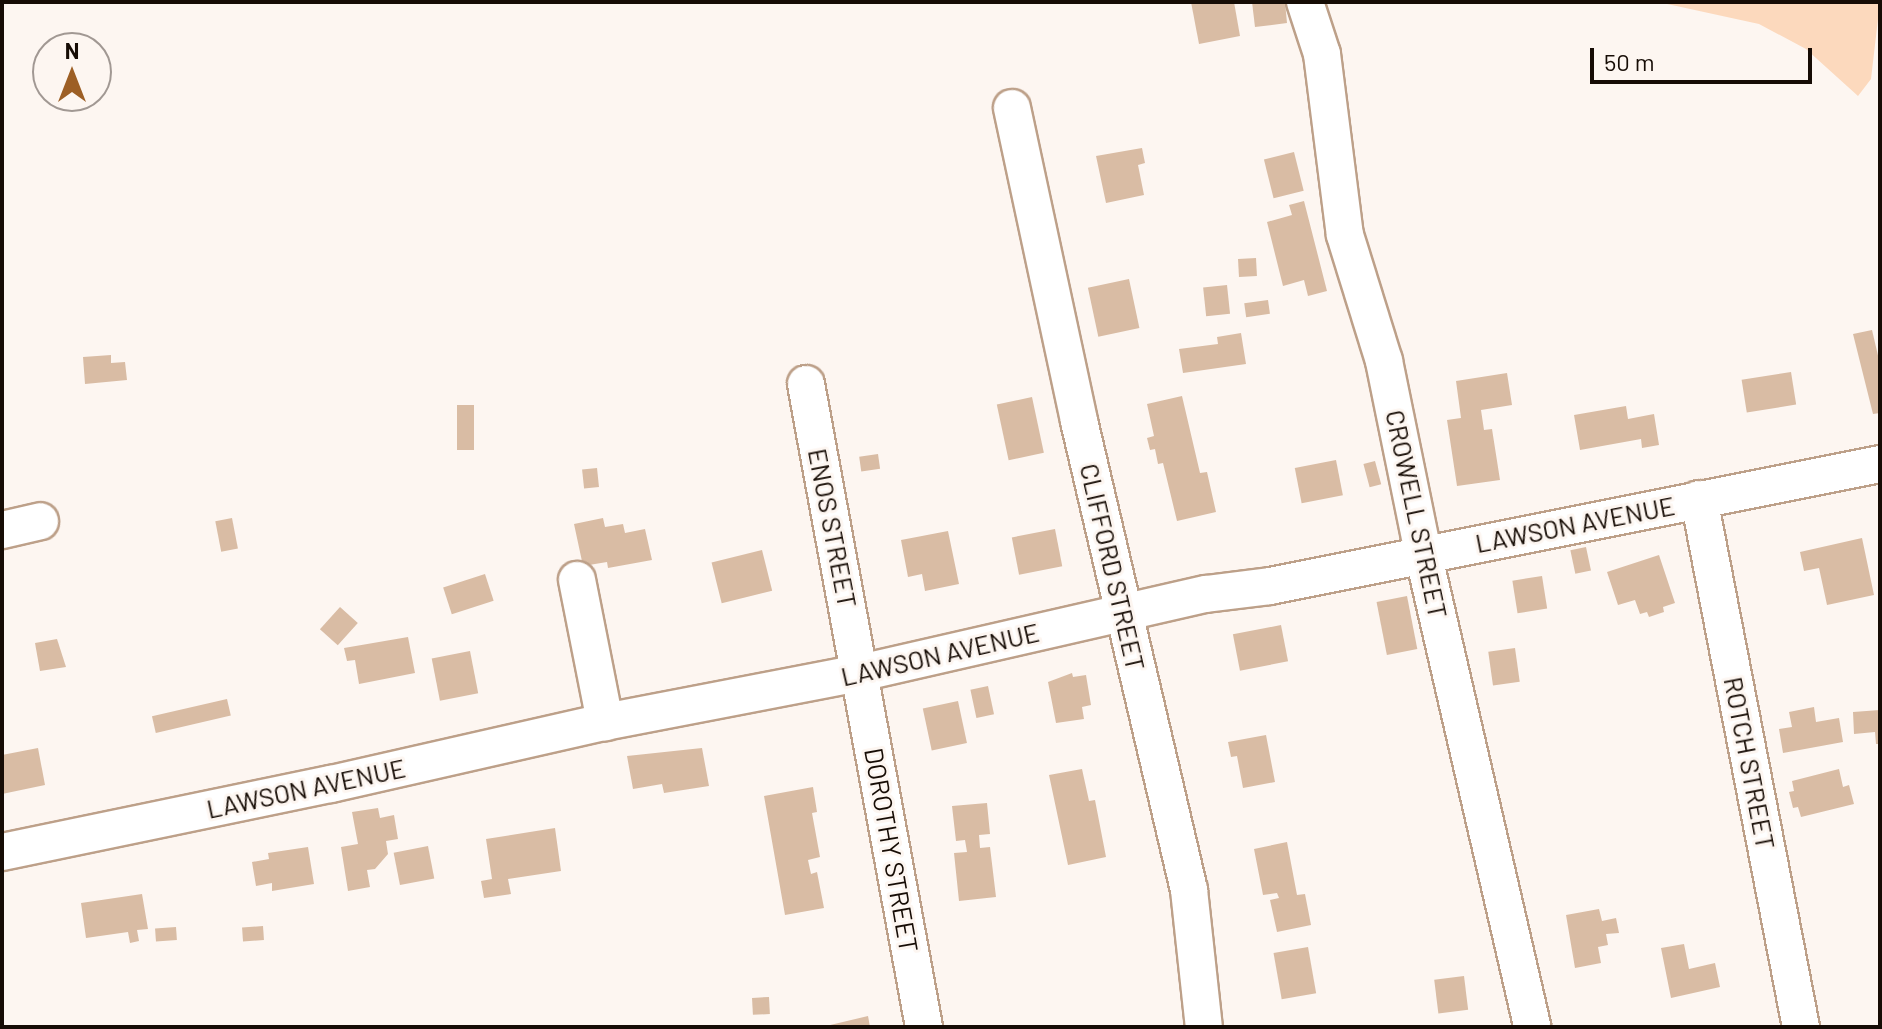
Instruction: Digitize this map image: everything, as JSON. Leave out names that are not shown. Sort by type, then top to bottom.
[{"type":"street","name":"CROWELL STREET","points":[[1305,2],[1322,54],[1345,235],[1384,361],[1423,553],[1532,1027]]},
{"type":"street","name":"CLIFFORD STREET","points":[[1012,108],[1123,612],[1189,890],[1204,1027]]},
{"type":"street","name":"ENOS STREET","points":[[806,384],[860,673]]},
{"type":"street","name":"LAWSON AVENUE","points":[[2,852],[331,784],[605,722],[860,673],[1123,612],[1880,464]]},
{"type":"street","name":"ROTCH STREET","points":[[1699,499],[1801,1027]]},
{"type":"street","points":[[2,530],[40,521]]},
{"type":"street","points":[[577,580],[605,722]]},
{"type":"street","name":"DOROTHY STREET","points":[[860,673],[924,1027]]},
{"type":"shaded area","points":[[1658,2],[1880,2],[1871,79],[1858,96],[1806,49],[1759,24]]},
{"type":"building","points":[[1191,2],[1234,2],[1240,36],[1199,44]]},
{"type":"building","points":[[1252,2],[1285,2],[1287,23],[1255,27]]},
{"type":"building","points":[[1142,148],[1145,163],[1138,165],[1144,195],[1106,203],[1096,156]]},
{"type":"building","points":[[1294,152],[1304,191],[1274,198],[1264,159]]},
{"type":"building","points":[[1304,201],[1327,291],[1308,296],[1304,280],[1283,286],[1267,222],[1292,215],[1289,205]]},
{"type":"building","points":[[1256,258],[1257,276],[1239,277],[1238,259]]},
{"type":"building","points":[[1129,279],[1139,328],[1098,337],[1088,288]]},
{"type":"building","points":[[1227,285],[1230,314],[1206,316],[1203,288]]},
{"type":"building","points":[[1268,300],[1270,314],[1246,317],[1244,303]]},
{"type":"building","points":[[1872,330],[1880,364],[1880,413],[1873,414],[1853,334]]},
{"type":"building","points":[[1241,333],[1246,364],[1183,373],[1179,349],[1218,344],[1217,337]]},
{"type":"building","points":[[111,355],[111,363],[125,362],[127,380],[85,384],[83,357]]},
{"type":"building","points":[[1791,372],[1796,405],[1747,412],[1742,380]]},
{"type":"building","points":[[1507,373],[1512,405],[1481,410],[1484,430],[1492,429],[1500,480],[1457,486],[1447,420],[1461,418],[1456,381]]},
{"type":"building","points":[[1182,396],[1200,473],[1207,472],[1216,512],[1177,521],[1163,463],[1158,464],[1155,449],[1150,450],[1147,438],[1154,436],[1147,404]]},
{"type":"building","points":[[1032,397],[1044,453],[1009,460],[997,404]]},
{"type":"building","points":[[457,405],[474,405],[474,450],[457,450]]},
{"type":"building","points":[[1626,406],[1628,419],[1654,414],[1659,445],[1642,448],[1641,439],[1580,450],[1574,415]]},
{"type":"building","points":[[878,454],[880,469],[861,471],[859,457]]},
{"type":"building","points":[[1336,460],[1343,495],[1302,503],[1295,468]]},
{"type":"building","points":[[1375,461],[1381,484],[1370,487],[1363,464]]},
{"type":"building","points":[[597,468],[599,487],[584,488],[582,470]]},
{"type":"building","points":[[232,518],[238,548],[221,552],[215,521]]},
{"type":"building","points":[[603,518],[605,527],[623,524],[625,533],[645,529],[652,560],[608,568],[607,562],[583,566],[574,524]]},
{"type":"building","points":[[1055,529],[1062,566],[1019,575],[1012,537]]},
{"type":"building","points":[[948,531],[959,584],[925,591],[922,574],[908,577],[901,540]]},
{"type":"building","points":[[1862,538],[1874,595],[1827,605],[1819,568],[1804,571],[1800,552]]},
{"type":"building","points":[[1586,547],[1591,570],[1575,574],[1570,550]]},
{"type":"building","points":[[762,550],[772,591],[722,603],[712,563]]},
{"type":"building","points":[[1659,555],[1675,603],[1663,607],[1664,612],[1649,617],[1647,612],[1640,614],[1635,600],[1618,605],[1607,572]]},
{"type":"building","points":[[485,574],[494,601],[452,614],[443,588]]},
{"type":"building","points":[[1542,576],[1547,609],[1518,613],[1512,581]]},
{"type":"building","points":[[1407,596],[1417,649],[1387,655],[1377,602]]},
{"type":"building","points":[[340,607],[358,623],[338,645],[320,629]]},
{"type":"building","points":[[1281,625],[1288,661],[1240,671],[1233,634]]},
{"type":"building","points":[[408,637],[415,673],[359,684],[355,660],[347,661],[344,648]]},
{"type":"building","points":[[57,639],[66,667],[40,671],[35,643]]},
{"type":"building","points":[[1515,648],[1520,682],[1493,685],[1488,652]]},
{"type":"building","points":[[470,651],[478,693],[440,701],[432,658]]},
{"type":"building","points":[[1072,673],[1073,677],[1086,675],[1091,705],[1082,707],[1084,719],[1056,723],[1048,682]]},
{"type":"building","points":[[988,686],[994,714],[976,718],[970,690]]},
{"type":"building","points":[[227,699],[231,716],[156,733],[152,716]]},
{"type":"building","points":[[958,701],[967,743],[932,751],[923,708]]},
{"type":"building","points":[[1814,707],[1816,722],[1839,718],[1843,742],[1783,753],[1779,729],[1792,727],[1789,712]]},
{"type":"building","points":[[1880,710],[1880,744],[1876,744],[1875,732],[1854,734],[1853,712]]},
{"type":"building","points":[[1266,735],[1275,782],[1243,788],[1237,756],[1231,757],[1228,742]]},
{"type":"building","points":[[38,748],[45,785],[2,794],[2,755]]},
{"type":"building","points":[[702,748],[709,786],[664,793],[662,784],[633,789],[627,756]]},
{"type":"building","points":[[1082,769],[1089,801],[1095,800],[1106,857],[1068,865],[1049,775]]},
{"type":"building","points":[[1839,769],[1843,787],[1849,785],[1854,804],[1801,817],[1798,807],[1793,808],[1789,792],[1794,791],[1792,781]]},
{"type":"building","points":[[813,787],[817,812],[812,813],[820,857],[808,860],[811,874],[817,872],[824,908],[785,915],[764,796]]},
{"type":"building","points":[[987,803],[990,834],[979,835],[980,848],[990,847],[996,897],[959,901],[954,853],[967,852],[965,840],[956,841],[952,806]]},
{"type":"building","points":[[378,808],[380,818],[394,815],[398,839],[386,841],[388,854],[375,869],[367,870],[370,887],[348,891],[341,847],[358,844],[352,812]]},
{"type":"building","points":[[555,828],[561,871],[508,879],[511,894],[484,898],[481,881],[492,879],[486,839]]},
{"type":"building","points":[[1287,842],[1297,895],[1305,894],[1311,925],[1277,932],[1270,900],[1279,898],[1277,893],[1263,895],[1254,849]]},
{"type":"building","points":[[428,846],[434,878],[400,885],[394,853]]},
{"type":"building","points":[[308,847],[314,884],[272,891],[272,883],[256,886],[252,862],[269,859],[268,853]]},
{"type":"building","points":[[142,894],[148,929],[137,930],[139,941],[130,943],[128,932],[86,938],[81,903]]},
{"type":"building","points":[[1599,909],[1602,921],[1616,918],[1619,933],[1606,934],[1608,945],[1598,947],[1601,963],[1575,968],[1566,915]]},
{"type":"building","points":[[263,926],[264,940],[243,941],[242,927]]},
{"type":"building","points":[[176,927],[177,940],[156,941],[155,928]]},
{"type":"building","points":[[1684,944],[1689,969],[1715,963],[1720,987],[1671,998],[1661,948]]},
{"type":"building","points":[[1308,947],[1316,993],[1282,999],[1274,953]]},
{"type":"building","points":[[1464,976],[1468,1010],[1438,1013],[1434,980]]},
{"type":"building","points":[[769,997],[770,1014],[753,1015],[752,998]]},
{"type":"building","points":[[868,1016],[870,1027],[826,1027],[826,1026]]}]
